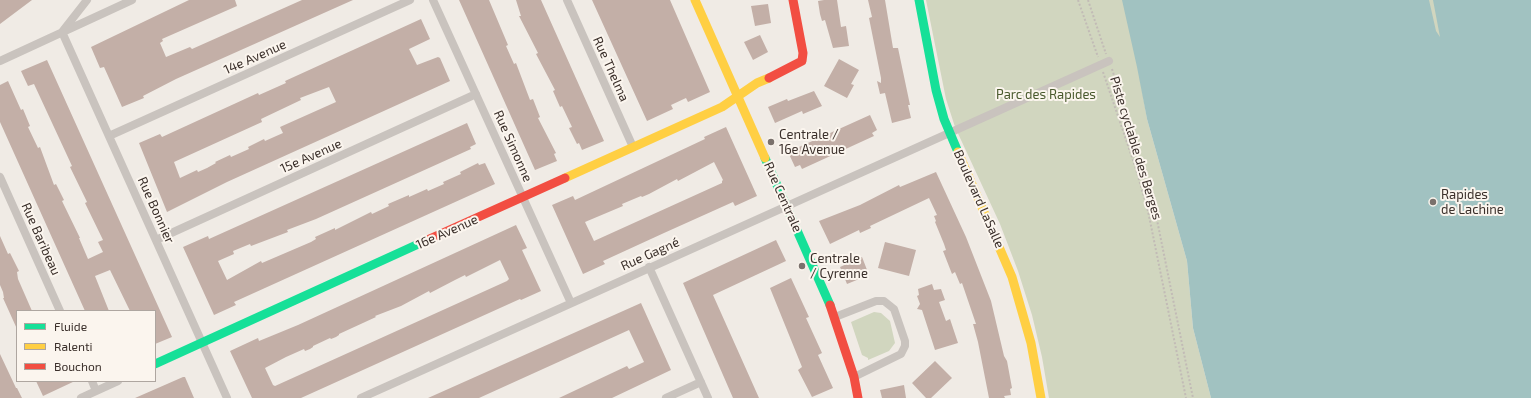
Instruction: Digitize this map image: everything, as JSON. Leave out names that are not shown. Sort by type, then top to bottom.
[{"type":"street","points":[[62,32],[87,0]]},
{"type":"street","points":[[0,61],[132,0]]},
{"type":"street","name":"14e Avenue","points":[[110,136],[410,0]]},
{"type":"street","name":"Rue Simonne","points":[[433,0],[571,303]]},
{"type":"street","name":"Rue Thelma","points":[[567,0],[633,147]]},
{"type":"street","name":"Rue Centrale","points":[[695,0],[835,317],[854,377],[858,398]]},
{"type":"street","name":"16e Avenue","points":[[156,364],[722,107],[757,83],[802,61],[803,53],[793,0]]},
{"type":"street","name":"Boulevard LaSalle","points":[[919,0],[936,90],[949,132],[993,229],[1012,277],[1029,337],[1041,398]]},
{"type":"street","name":"Rue Bonnier","points":[[62,32],[227,398]]},
{"type":"street","name":"Rue Gagné","points":[[361,398],[1109,61]]},
{"type":"street","name":"15e Avenue","points":[[156,240],[476,94]]},
{"type":"street","name":"Rue Baribeau","points":[[0,177],[60,310]]},
{"type":"street","points":[[649,267],[708,398]]},
{"type":"street","points":[[835,317],[876,301],[884,301],[894,309],[905,341],[905,346],[901,354],[854,377]]},
{"type":"street","points":[[92,382],[96,391]]},
{"type":"street","points":[[81,398],[116,382]]},
{"type":"street","points":[[666,398],[701,382]]},
{"type":"path","name":"Piste cyclable des Berges","points":[[1078,0],[1136,169],[1148,211],[1186,398]]},
{"type":"path","points":[[1088,0],[1140,154],[1157,220],[1193,398]]},
{"type":"green space","name":"Parc des Rapides","points":[[926,0],[1531,0],[1531,338],[1138,67],[1147,119],[1187,261],[1193,328],[1211,398],[1049,398],[1042,357],[1032,315],[1018,271],[1000,224],[955,127],[946,99]]},
{"type":"green space","points":[[874,312],[881,313],[890,321],[895,343],[889,351],[868,360],[868,358],[862,355],[851,322]]},
{"type":"water","points":[[1122,0],[1429,0],[1436,31],[1440,37],[1433,0],[1531,0],[1531,398],[1211,398],[1193,328],[1187,261],[1147,119]]},
{"type":"building","points":[[0,0],[32,0],[0,24]]},
{"type":"building","points":[[189,0],[235,0],[237,6],[162,39],[163,41],[160,43],[166,57],[190,47],[192,49],[302,0],[353,0],[176,79],[143,96],[144,98],[122,107],[104,67],[100,68],[91,47]]},
{"type":"building","points":[[459,0],[489,0],[508,45],[506,46],[514,64],[516,63],[530,100],[533,99],[540,117],[538,118],[556,153],[554,154],[557,161],[535,170]]},
{"type":"building","points":[[516,0],[541,0],[604,141],[582,150],[579,143],[577,144],[569,128],[572,127],[562,106],[560,107],[553,91],[555,90],[536,54],[538,53],[519,16],[521,16]]},
{"type":"building","points":[[592,0],[670,0],[710,92],[688,102],[686,98],[671,105],[673,109],[647,121]]},
{"type":"building","points":[[837,0],[841,27],[846,26],[849,46],[833,48],[825,20],[822,21],[820,14],[818,1]]},
{"type":"building","points":[[868,0],[885,0],[893,48],[898,48],[910,105],[908,105],[911,118],[892,123],[885,93],[880,94],[877,81],[881,83],[881,78],[869,18],[872,17]]},
{"type":"building","points":[[768,4],[771,23],[755,26],[751,6]]},
{"type":"building","points":[[421,19],[430,39],[409,49],[417,65],[438,57],[440,58],[450,81],[227,182],[167,212],[139,143],[160,134],[162,137],[258,93],[259,95],[286,83],[285,81]],"holes":[[[329,87],[336,102],[280,127],[283,133],[265,141],[264,139],[248,147],[249,149],[231,157],[230,155],[215,162],[216,163],[207,168],[198,172],[197,170],[180,178],[174,162],[262,122],[261,119],[301,100],[300,98]]]},
{"type":"building","points":[[760,35],[768,52],[753,60],[744,42]]},
{"type":"building","points":[[839,59],[859,70],[851,84],[854,85],[847,98],[824,86]]},
{"type":"building","points":[[47,60],[172,337],[156,344],[156,310],[130,310],[110,270],[95,276],[109,310],[85,310],[0,122],[0,85],[8,81],[21,110],[23,109],[30,126],[28,127],[38,148],[40,147],[54,185],[56,184],[64,200],[62,201],[80,238],[88,259],[103,252],[98,242],[103,240],[85,203],[87,202],[70,167],[72,166],[34,84],[28,86],[21,71]]},
{"type":"building","points":[[814,91],[822,106],[803,114],[802,111],[775,123],[768,107],[787,99],[788,101]]},
{"type":"building","points":[[870,115],[877,130],[872,133],[874,136],[802,169],[800,165],[795,167],[788,152]]},
{"type":"building","points":[[467,123],[476,144],[470,147],[471,149],[316,219],[287,230],[288,232],[233,251],[234,254],[218,261],[227,280],[261,261],[262,263],[311,242],[316,239],[315,237],[335,228],[335,230],[371,212],[372,214],[389,206],[388,204],[409,195],[409,197],[427,189],[428,191],[444,184],[443,182],[461,174],[460,172],[478,163],[479,165],[485,163],[495,184],[234,302],[236,305],[214,315],[183,247],[208,236],[209,239]]},
{"type":"building","points":[[726,127],[757,196],[735,206],[733,202],[603,261],[605,264],[583,274],[552,205],[573,196],[575,200],[705,139],[704,137]],"holes":[[[714,162],[723,180],[722,183],[594,241],[585,222],[623,206],[622,204],[649,194],[677,179],[678,181]]]},
{"type":"building","points":[[936,172],[966,237],[991,301],[1004,356],[1007,361],[1012,388],[1010,389],[1011,395],[1004,396],[1005,398],[989,398],[973,324],[976,324],[962,283],[960,284],[955,272],[952,274],[943,251],[946,250],[934,216],[937,215],[929,198],[870,226],[871,228],[860,233],[859,230],[830,244],[819,221],[860,205],[899,185],[900,187]]},
{"type":"building","points":[[516,225],[527,248],[522,250],[541,291],[521,300],[520,299],[301,398],[252,398],[230,351],[258,338],[259,341],[298,325]],"holes":[[[500,260],[509,279],[275,386],[273,385],[265,368],[304,349],[305,351],[310,349],[313,346],[330,338],[336,337],[339,334],[376,317],[375,316],[401,306],[429,291],[430,293],[465,275],[466,277]]]},
{"type":"building","points":[[0,236],[8,254],[10,253],[19,271],[17,272],[18,279],[32,310],[16,310],[16,327],[3,298],[3,292],[0,285]]},
{"type":"building","points":[[776,240],[786,261],[713,295],[759,398],[733,398],[683,283]]},
{"type":"building","points":[[885,242],[916,250],[909,276],[878,268]]},
{"type":"building","points":[[862,257],[869,275],[847,284],[840,267]]},
{"type":"building","points":[[791,278],[809,317],[806,318],[822,353],[818,355],[833,388],[812,397],[798,370],[802,367],[770,288]]},
{"type":"building","points":[[932,284],[934,290],[941,289],[945,300],[939,302],[946,321],[950,319],[958,343],[935,350],[922,310],[917,309],[920,304],[917,296],[919,295],[918,289]]},
{"type":"building","points":[[641,303],[671,370],[612,398],[559,398],[627,366],[629,369],[644,362],[629,330],[479,398],[428,398]]},
{"type":"building","points":[[0,354],[16,388],[22,398],[0,398]]},
{"type":"building","points":[[935,361],[952,378],[931,398],[926,398],[912,383]]},
{"type":"building","points":[[183,377],[185,377],[194,398],[135,398]]},
{"type":"building","points":[[36,382],[73,382],[43,396]]},
{"type":"building","points":[[904,385],[906,398],[882,398],[880,390]]},
{"type":"traffic: fast","points":[[919,0],[936,90],[944,119],[958,152]]},
{"type":"traffic: fast","points":[[765,158],[830,305]]},
{"type":"traffic: fast","points":[[156,364],[425,241]]},
{"type":"traffic: slow","points":[[695,0],[765,158]]},
{"type":"traffic: slow","points":[[565,178],[722,107],[757,83],[769,78]]},
{"type":"traffic: slow","points":[[958,152],[1012,277],[1031,343],[1041,398]]},
{"type":"traffic: jam","points":[[769,78],[802,61],[803,53],[793,0]]},
{"type":"traffic: jam","points":[[425,241],[565,178]]},
{"type":"traffic: jam","points":[[830,305],[854,377],[858,398]]},
{"type":"place","name":"Centrale / 16e Avenue","points":[[771,142]]},
{"type":"place","name":"Rapides de Lachine","points":[[1433,202]]},
{"type":"place","name":"Centrale / Cyrenne","points":[[802,266]]}]
